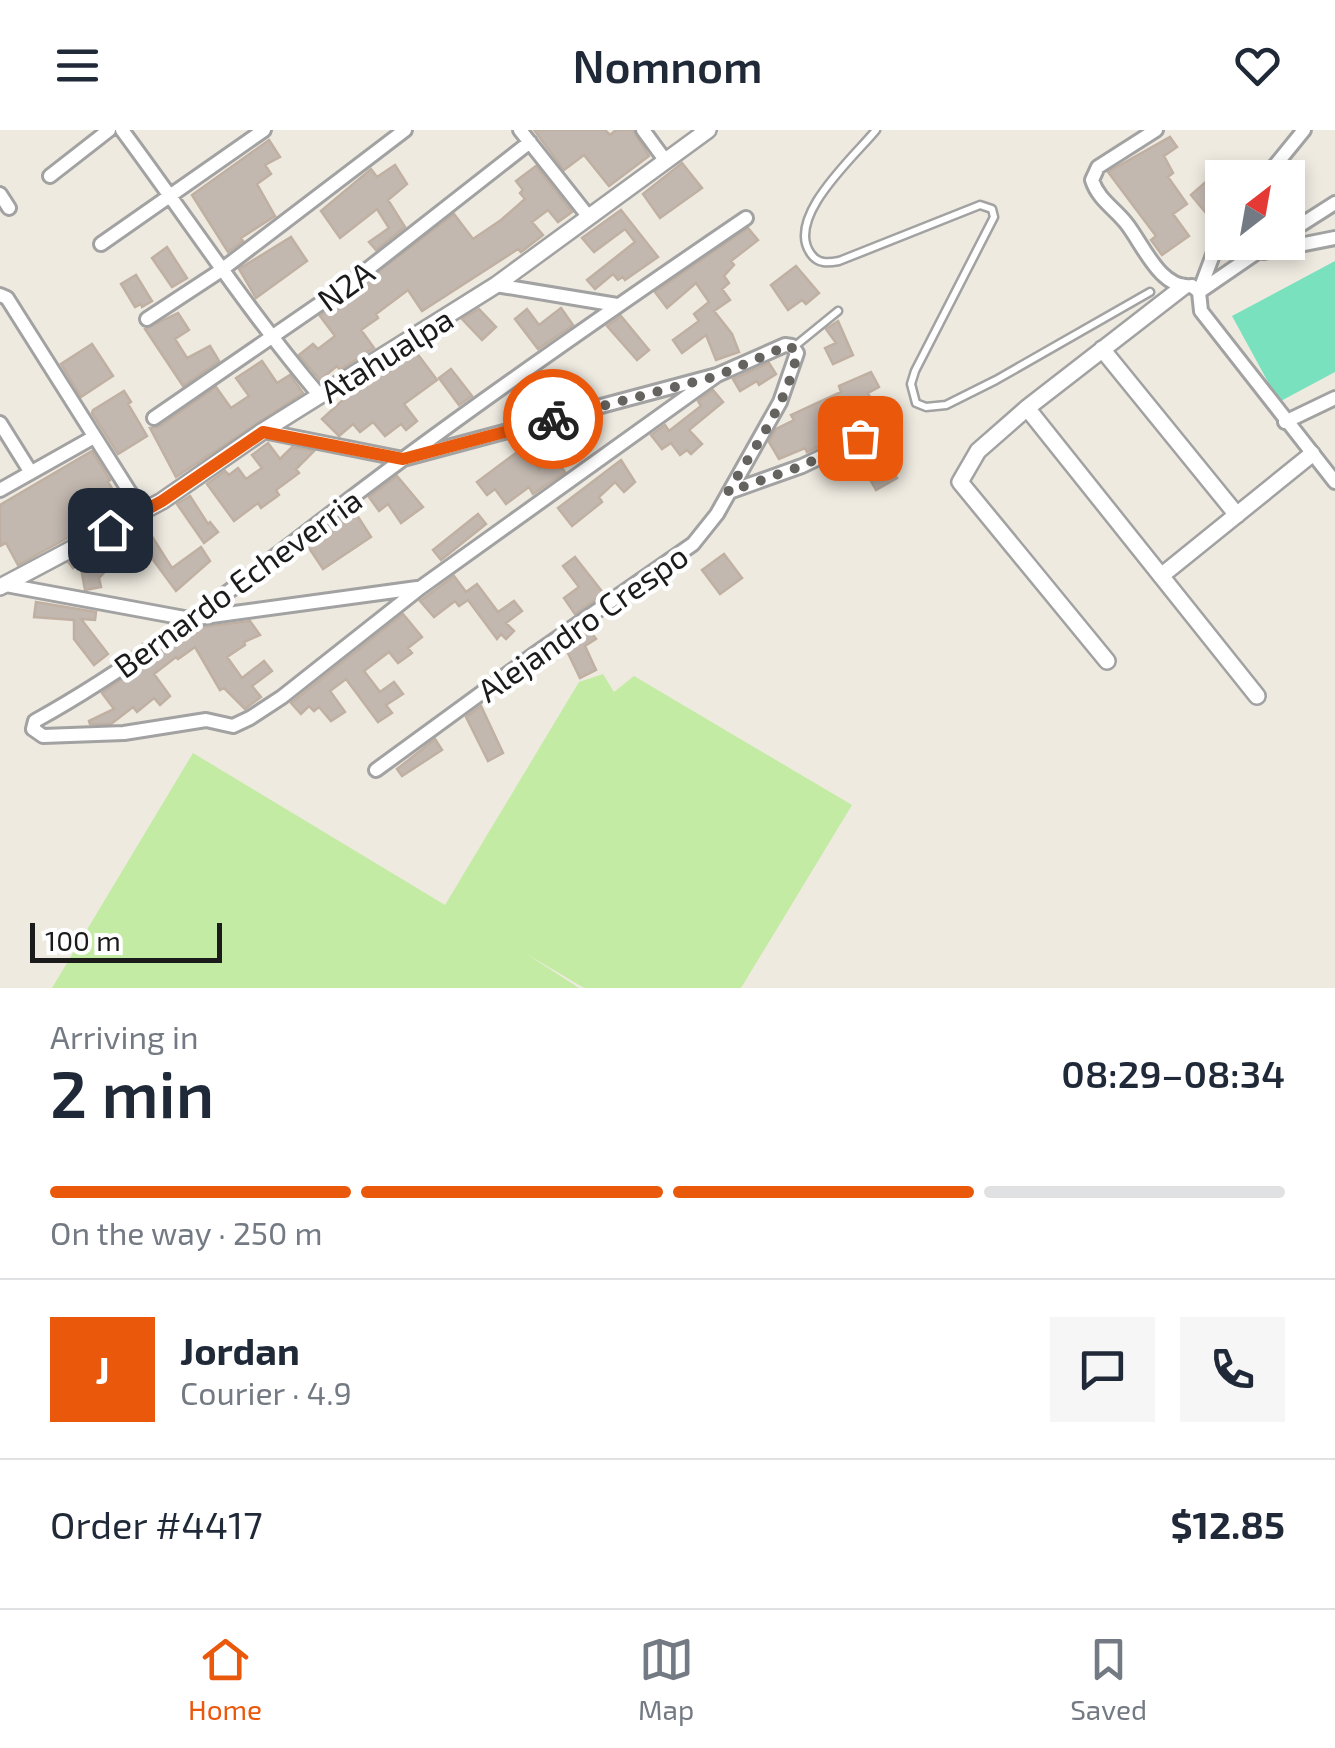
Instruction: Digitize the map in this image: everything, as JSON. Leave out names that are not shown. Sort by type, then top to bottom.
[{"type":"street","points":[[50,176],[109,130]]},
{"type":"street","points":[[122,130],[220,271],[320,396]]},
{"type":"street","points":[[101,244],[264,130]]},
{"type":"street","points":[[147,319],[220,271],[404,130]]},
{"type":"street","points":[[520,130],[588,216]]},
{"type":"street","points":[[643,130],[665,160]]},
{"type":"street","name":"Atahualpa","points":[[3,586],[145,511],[496,285],[708,130]]},
{"type":"street","points":[[1156,130],[1098,167],[1092,180],[1096,192],[1125,221],[1160,273],[1191,290],[1201,310],[1335,482]]},
{"type":"street","points":[[1280,160],[1304,130]]},
{"type":"street","name":"N2A","points":[[154,418],[350,284],[530,142]]},
{"type":"street","points":[[0,194],[9,208]]},
{"type":"street","points":[[1305,222],[1335,203]]},
{"type":"street","name":"Bernardo Echeverria","points":[[420,588],[282,697],[233,726],[206,720],[124,733],[43,736],[33,729],[35,722],[82,695],[190,619],[403,459],[746,218]]},
{"type":"street","points":[[1305,244],[1335,238]]},
{"type":"street","points":[[1191,290],[1209,260]]},
{"type":"street","points":[[1107,662],[960,482],[978,451],[1026,408],[1102,350],[1244,260]]},
{"type":"street","points":[[496,285],[617,305]]},
{"type":"street","points":[[0,295],[7,298],[145,511]]},
{"type":"street","points":[[263,432],[403,459],[717,376],[784,345],[794,347]]},
{"type":"street","name":"Alejandro Crespo","points":[[376,770],[678,556],[706,530],[780,402],[796,358],[794,347]]},
{"type":"street","points":[[1102,350],[1237,515]]},
{"type":"street","points":[[3,586],[190,619],[420,588],[717,376]]},
{"type":"street","points":[[1285,422],[1335,398]]},
{"type":"street","points":[[1026,408],[1257,696]]},
{"type":"street","points":[[0,424],[30,471]]},
{"type":"street","points":[[728,492],[802,466],[888,425]]},
{"type":"street","points":[[0,490],[94,437]]},
{"type":"street","points":[[1161,576],[1312,454]]},
{"type":"lane","points":[[876,130],[812,209],[805,230],[814,258],[820,262],[839,261],[980,205],[992,210],[994,216],[915,372],[911,384],[916,402],[926,407],[946,405],[1150,292]]},
{"type":"lane","points":[[794,347],[838,311]]},
{"type":"green space","points":[[1335,261],[1335,372],[1279,402],[1232,316]]},
{"type":"green space","points":[[603,674],[614,692],[634,676],[852,805],[741,988],[584,988],[525,953],[579,988],[52,988],[193,753],[445,905],[579,682]]},
{"type":"building","points":[[534,130],[605,130],[610,135],[616,130],[633,130],[649,156],[609,186],[584,155],[564,170]]},
{"type":"building","points":[[1170,137],[1177,147],[1164,156],[1173,173],[1168,177],[1187,204],[1173,214],[1189,236],[1162,255],[1151,240],[1156,236],[1108,172]]},
{"type":"building","points":[[269,140],[280,157],[265,165],[271,174],[257,184],[275,216],[241,238],[243,241],[228,252],[192,195]]},
{"type":"building","points":[[682,163],[702,188],[660,218],[643,194]]},
{"type":"building","points":[[395,165],[407,184],[388,200],[405,227],[376,250],[369,242],[389,228],[377,209],[340,238],[321,211],[371,169],[377,177]]},
{"type":"building","points":[[536,166],[572,212],[558,222],[548,210],[532,222],[543,235],[422,311],[408,290],[361,330],[374,348],[340,370],[337,366],[320,380],[299,355],[313,344],[318,349],[335,336],[320,316],[454,214],[473,239],[501,220],[525,199],[516,181]]},
{"type":"building","points":[[1205,183],[1205,212],[1191,195]]},
{"type":"building","points":[[621,210],[658,257],[625,280],[618,280],[613,274],[595,289],[587,280],[635,242],[625,229],[594,252],[582,238]]},
{"type":"building","points":[[748,228],[758,240],[731,261],[734,265],[724,276],[729,283],[722,289],[730,300],[714,311],[732,334],[739,352],[716,360],[706,335],[682,353],[673,340],[699,321],[694,314],[709,302],[696,283],[667,308],[655,292]]},
{"type":"building","points":[[291,237],[307,261],[256,298],[239,269]]},
{"type":"building","points":[[167,247],[187,278],[172,287],[152,258]]},
{"type":"building","points":[[796,266],[819,293],[806,304],[802,300],[788,310],[771,285]]},
{"type":"building","points":[[136,275],[152,301],[142,307],[135,307],[121,284]]},
{"type":"building","points":[[561,308],[573,325],[538,349],[515,319],[527,309],[539,325]]},
{"type":"building","points":[[479,309],[496,327],[482,340],[462,319]]},
{"type":"building","points":[[178,313],[189,330],[175,339],[187,358],[210,346],[219,361],[183,386],[145,329]]},
{"type":"building","points":[[621,316],[649,350],[637,360],[607,326]]},
{"type":"building","points":[[838,321],[853,355],[833,364],[825,348],[836,343],[826,329]]},
{"type":"building","points":[[92,344],[113,376],[81,397],[61,364]]},
{"type":"building","points":[[416,352],[437,380],[404,404],[417,421],[406,430],[401,424],[385,436],[373,422],[360,432],[353,424],[339,436],[322,419],[365,380],[382,371],[385,375]]},
{"type":"building","points":[[262,361],[277,383],[290,375],[303,393],[176,477],[150,428],[160,426],[216,387],[231,408],[249,396],[236,378]]},
{"type":"building","points":[[769,363],[776,374],[740,391],[733,379]]},
{"type":"building","points":[[451,369],[472,396],[459,405],[439,378]]},
{"type":"building","points":[[871,372],[879,387],[868,393],[870,397],[833,412],[844,435],[807,452],[805,448],[779,459],[769,442],[776,429],[794,420],[791,415],[841,392],[839,386]]},
{"type":"building","points":[[713,390],[723,402],[689,430],[702,444],[691,454],[687,450],[680,455],[671,443],[662,449],[651,435],[665,425],[669,431],[701,406],[698,401]]},
{"type":"building","points":[[124,391],[147,436],[118,454],[92,413]]},
{"type":"building","points":[[582,422],[595,440],[573,450],[557,428]]},
{"type":"building","points":[[268,443],[280,459],[292,447],[314,451],[296,469],[299,473],[276,490],[279,495],[261,508],[258,503],[234,521],[207,484],[225,471],[229,475],[238,468],[246,479],[262,468],[252,455]]},
{"type":"building","points":[[869,445],[872,451],[879,447],[897,478],[876,490],[855,452]]},
{"type":"building","points":[[524,447],[539,469],[554,458],[565,472],[533,494],[529,487],[506,504],[495,489],[487,495],[477,482]]},
{"type":"building","points":[[92,451],[110,480],[120,509],[18,565],[6,543],[0,546],[0,505]]},
{"type":"building","points":[[621,460],[635,482],[624,492],[615,482],[599,497],[602,502],[572,526],[558,508]]},
{"type":"building","points":[[397,476],[423,507],[401,523],[388,504],[379,511],[369,497]]},
{"type":"building","points":[[190,496],[218,532],[204,543],[177,504]]},
{"type":"building","points":[[353,509],[371,537],[323,569],[307,545]]},
{"type":"building","points":[[478,514],[486,524],[441,560],[433,550]]},
{"type":"building","points":[[144,524],[172,568],[201,547],[210,561],[176,591],[131,530]]},
{"type":"building","points":[[113,540],[123,552],[99,578],[101,587],[85,590],[80,563],[73,568],[69,563]]},
{"type":"building","points":[[724,554],[742,578],[720,594],[702,570]]},
{"type":"building","points":[[575,557],[604,594],[575,614],[564,598],[579,587],[563,566]]},
{"type":"building","points":[[454,576],[466,592],[477,584],[498,612],[514,601],[522,611],[506,623],[514,631],[506,639],[501,634],[497,639],[468,600],[459,606],[455,601],[434,617],[420,601]]},
{"type":"building","points":[[36,602],[96,612],[95,620],[81,619],[108,654],[94,665],[74,639],[74,620],[34,617]]},
{"type":"building","points":[[403,614],[422,637],[408,648],[412,653],[398,663],[389,652],[364,671],[380,692],[394,682],[403,694],[386,705],[392,713],[378,722],[346,679],[330,691],[345,712],[331,721],[319,707],[314,711],[309,706],[301,714],[291,703]]},
{"type":"building","points":[[250,621],[260,635],[244,642],[227,657],[242,678],[264,661],[272,671],[252,686],[261,697],[245,709],[224,688],[220,690],[195,647],[154,674],[170,696],[160,705],[154,698],[137,712],[133,707],[111,724],[90,724],[89,721],[114,709],[102,693],[196,628]]},
{"type":"building","points":[[589,629],[596,639],[585,646],[596,670],[580,678],[565,647]]},
{"type":"building","points":[[481,706],[503,753],[488,761],[466,717]]},
{"type":"building","points":[[435,739],[442,750],[402,776],[397,769]]},
{"type":"way so far","points":[[553,419],[717,376],[789,345],[797,353],[791,376],[728,492],[802,466],[860,438]]},
{"type":"route","points":[[110,530],[162,501],[263,432],[403,459],[553,419]]}]
